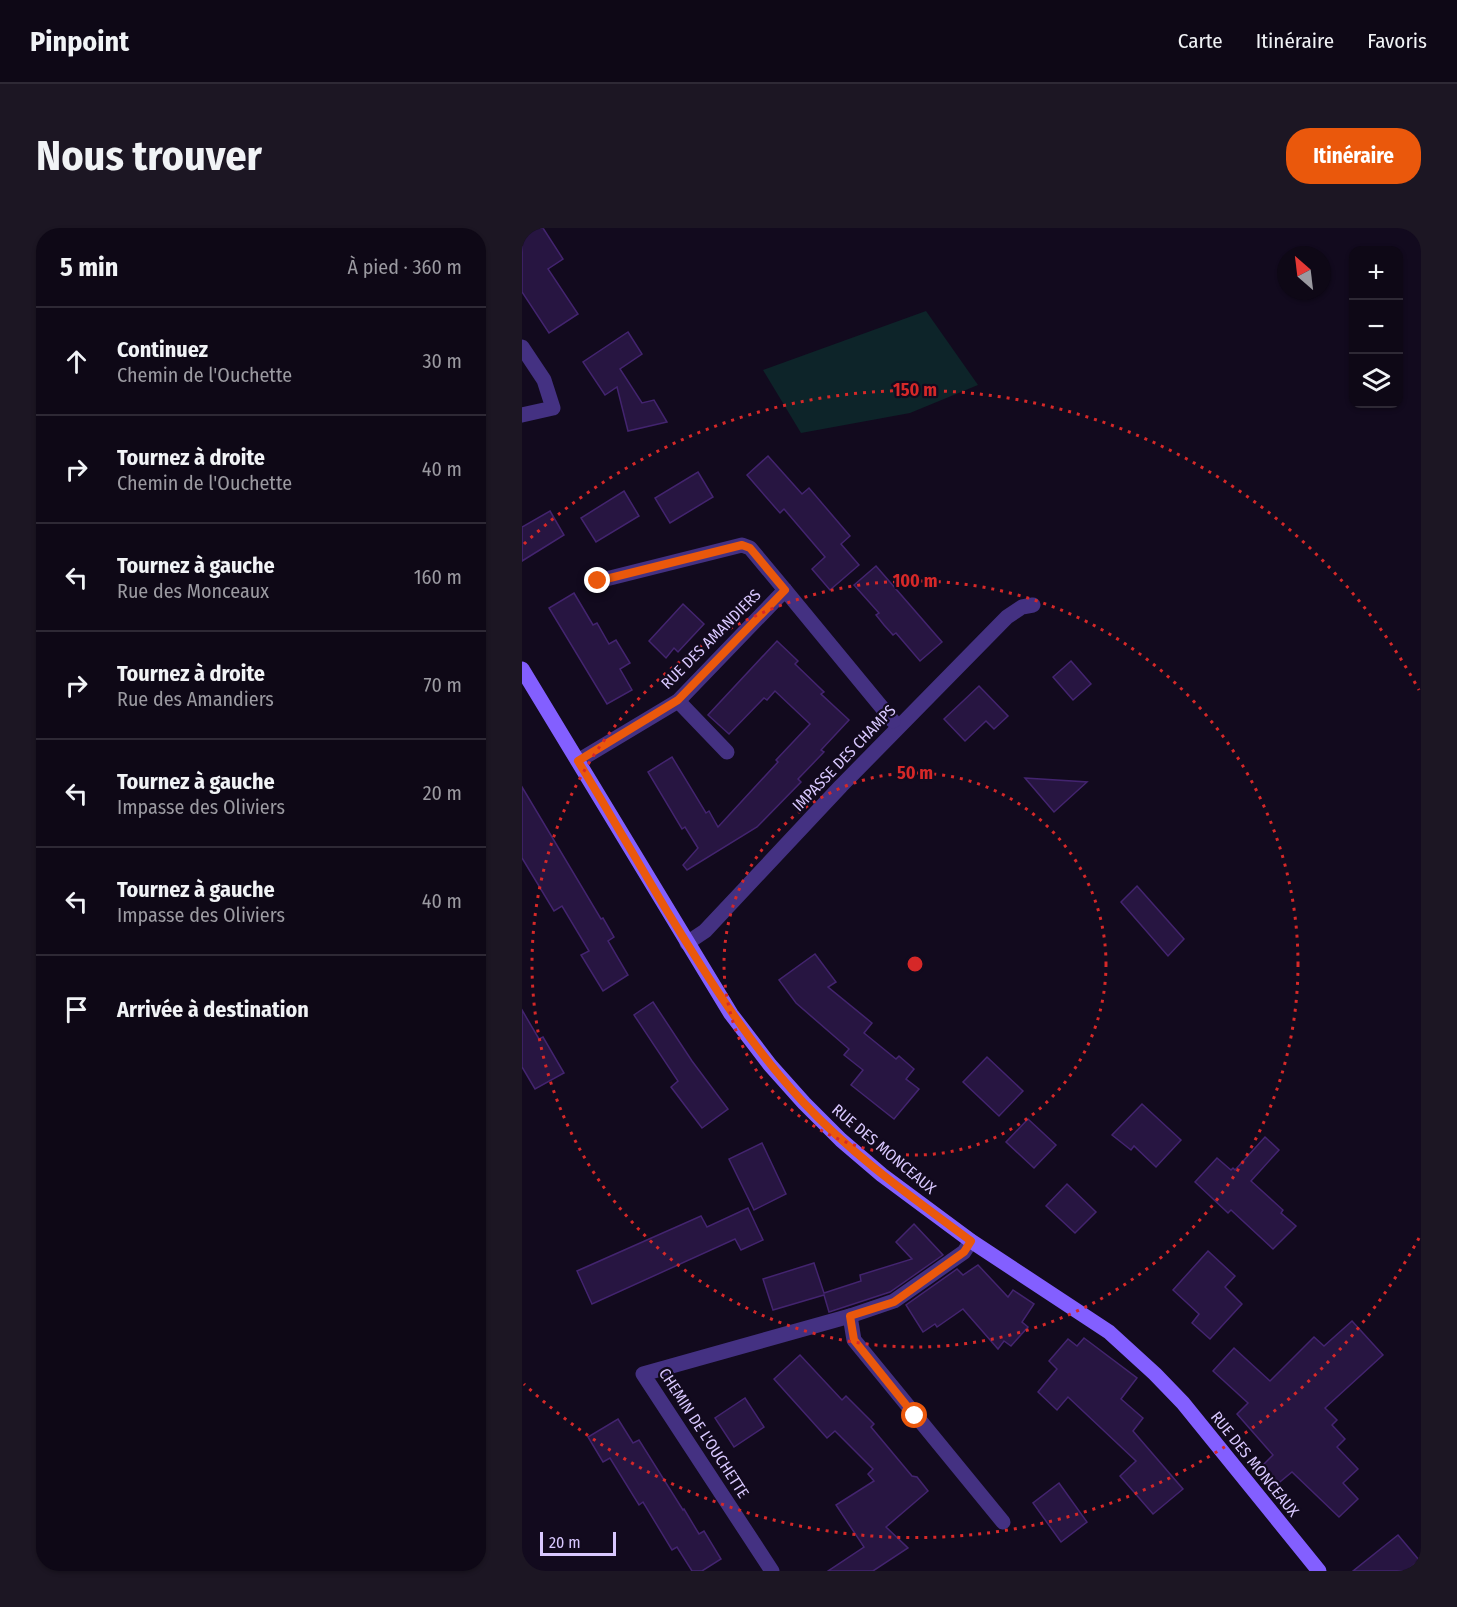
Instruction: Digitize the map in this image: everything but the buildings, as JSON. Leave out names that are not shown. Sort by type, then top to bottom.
[{"type":"main road","name":"RUE DES MONCEAUX","points":[[522,669],[731,1014],[770,1065],[841,1140],[882,1175],[971,1241],[1109,1332],[1155,1374],[1183,1403],[1319,1571]]},
{"type":"street","points":[[522,347],[544,380],[553,408],[522,415]]},
{"type":"street","points":[[598,581],[742,545],[750,548],[785,590]]},
{"type":"street","name":"RUE DES AMANDIERS","points":[[578,761],[678,700],[785,590],[893,721]]},
{"type":"street","name":"IMPASSE DES CHAMPS","points":[[687,943],[705,931],[841,786],[1007,617],[1022,608],[1033,605]]},
{"type":"street","points":[[678,700],[727,752]]},
{"type":"street","name":"CHEMIN DE L'OUCHETTE","points":[[772,1571],[643,1374],[894,1302],[964,1252],[971,1241]]},
{"type":"street","points":[[850,1316],[854,1340],[1002,1522]]},
{"type":"green space","points":[[926,311],[978,385],[910,413],[801,433],[763,370]]},
{"type":"route","points":[[598,581],[742,545],[750,548],[785,590],[678,700],[578,761],[731,1014],[770,1065],[841,1140],[882,1175],[971,1241],[964,1252],[894,1302],[850,1316],[854,1340],[915,1416]]}]
